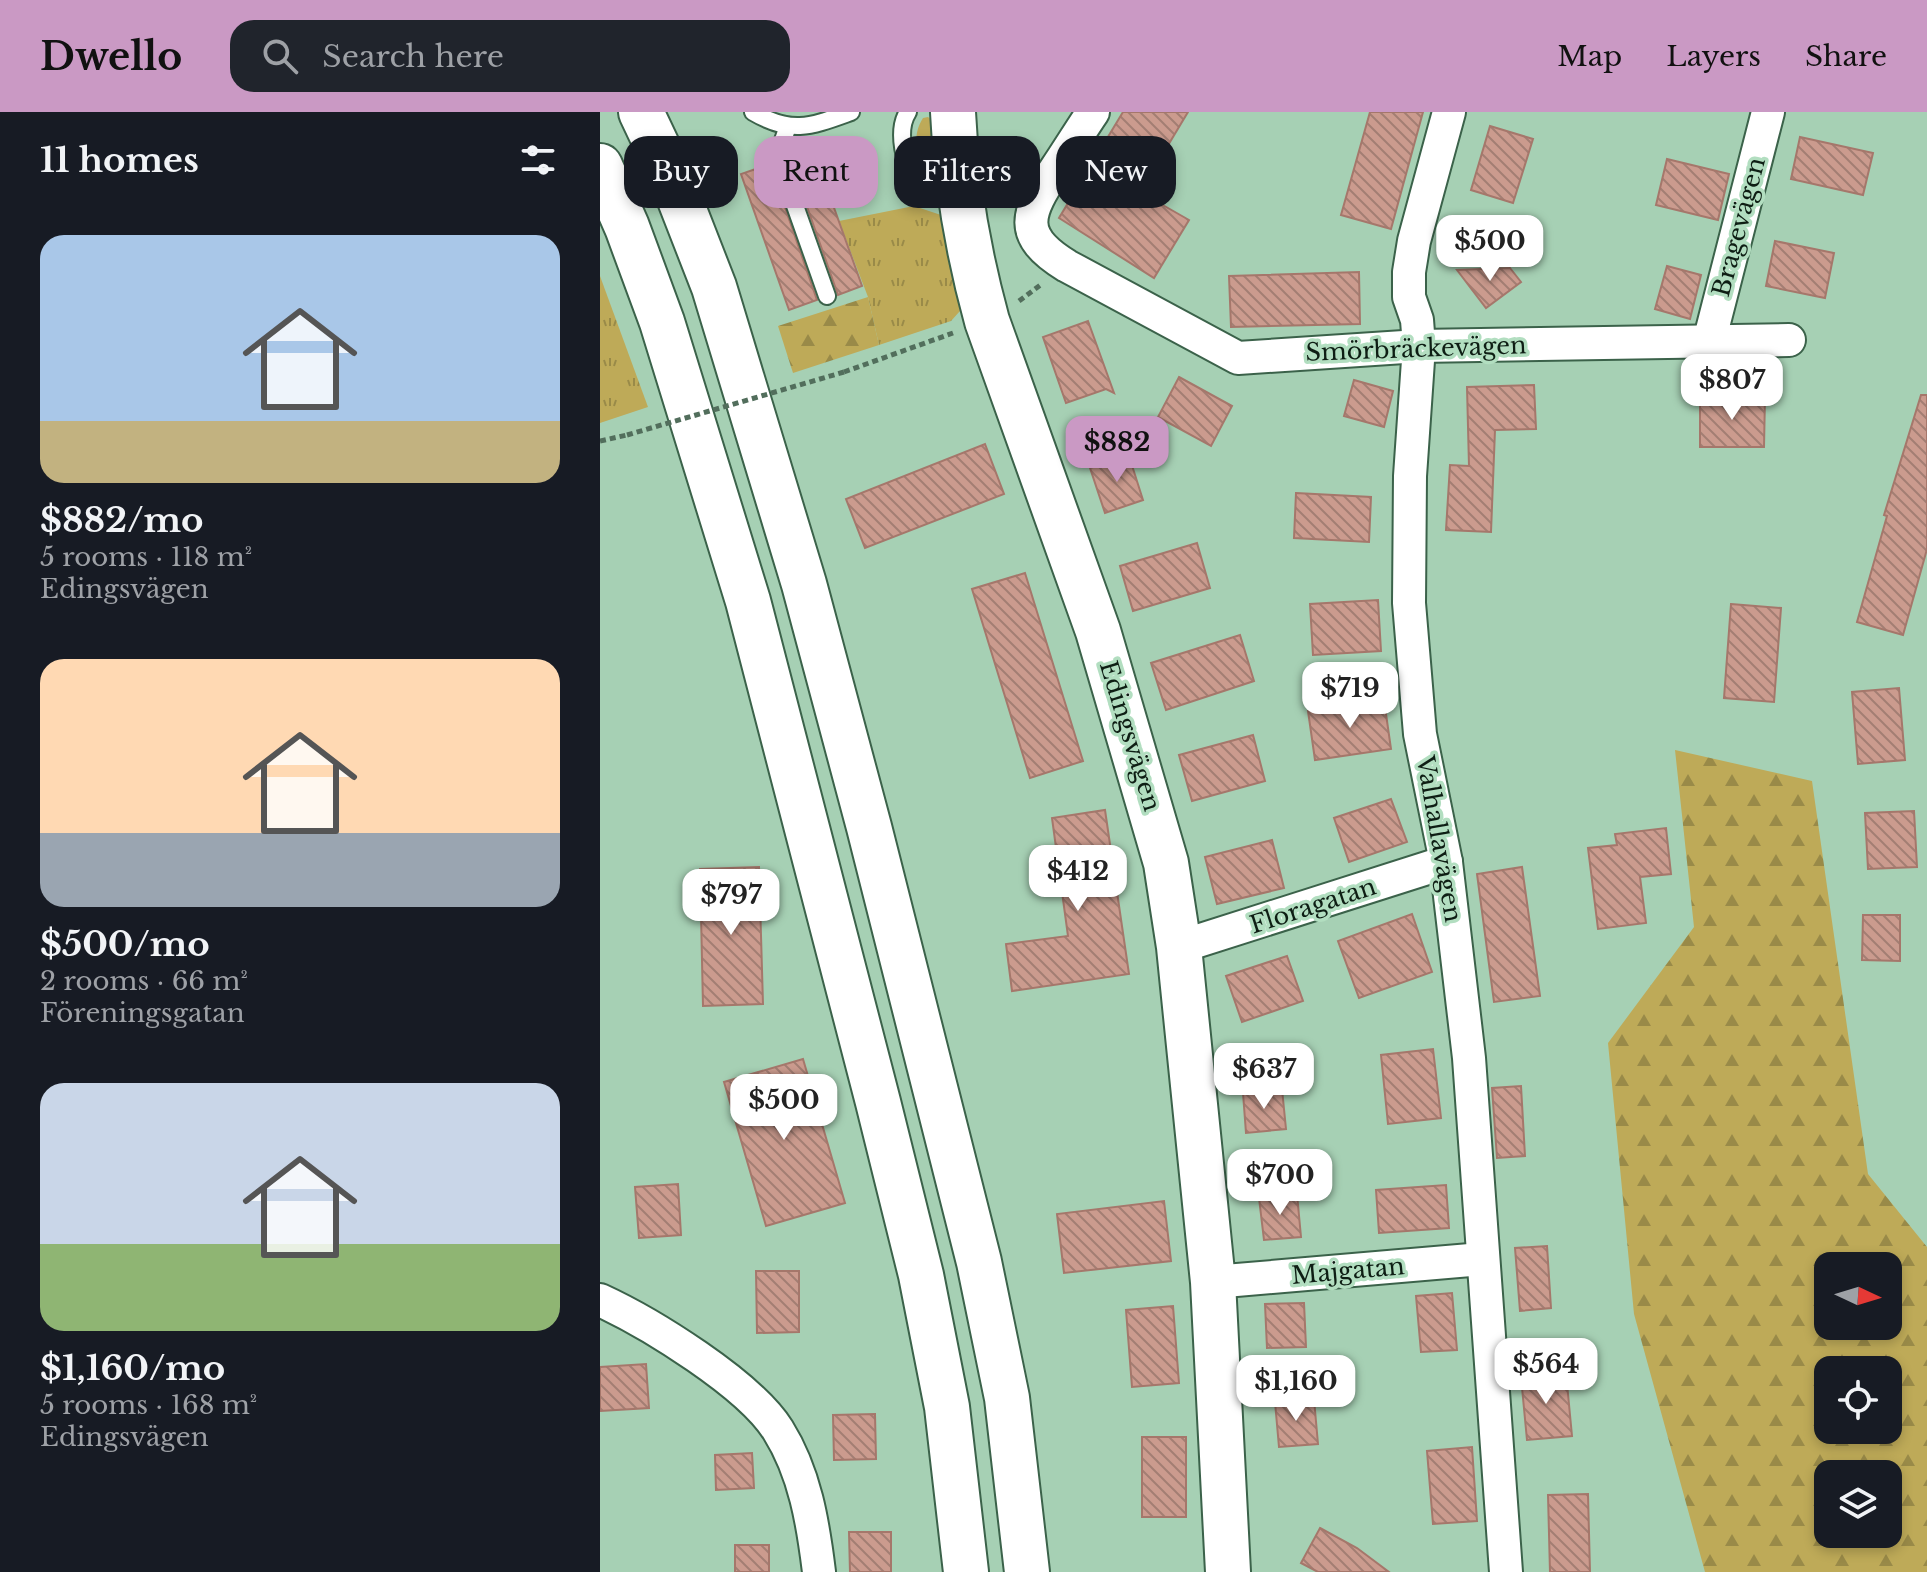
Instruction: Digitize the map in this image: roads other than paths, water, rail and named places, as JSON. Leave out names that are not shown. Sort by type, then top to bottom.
[{"type":"main road","points":[[641,112],[668,169],[714,287],[804,584],[869,827],[982,1277],[1007,1398],[1027,1572]]},
{"type":"main road","name":"Edingsvägen","points":[[953,112],[955,136]]},
{"type":"main road","points":[[600,166],[627,227],[662,322],[748,601],[863,1042],[921,1275],[947,1407],[966,1572]]},
{"type":"main road","name":"Edingsvägen","points":[[961,208],[974,276],[987,321],[1098,631],[1166,863],[1179,947],[1213,1282],[1228,1572]]},
{"type":"street","name":"Smörbräckevägen","points":[[1093,112],[1036,200],[1030,218],[1031,229],[1042,249],[1067,266],[1238,358],[1419,346],[1789,340]]},
{"type":"street","name":"Valhallavägen","points":[[1449,112],[1414,241],[1409,272],[1409,297],[1417,320],[1419,346],[1410,476],[1409,603],[1420,734],[1446,862],[1469,1058],[1506,1572]]},
{"type":"street","name":"Bragevägen","points":[[1709,342],[1768,112]]},
{"type":"street","name":"Floragatan","points":[[1179,947],[1446,862]]},
{"type":"street","name":"Majgatan","points":[[1213,1282],[1482,1259]]},
{"type":"street","points":[[600,1300],[626,1312],[744,1391],[778,1429],[797,1468],[812,1521],[819,1572]]},
{"type":"lane","points":[[753,112],[788,126],[810,126],[851,112]]},
{"type":"lane","points":[[901,136],[901,126],[908,112]]},
{"type":"lane","points":[[788,126],[781,146],[781,166],[827,296]]}]
